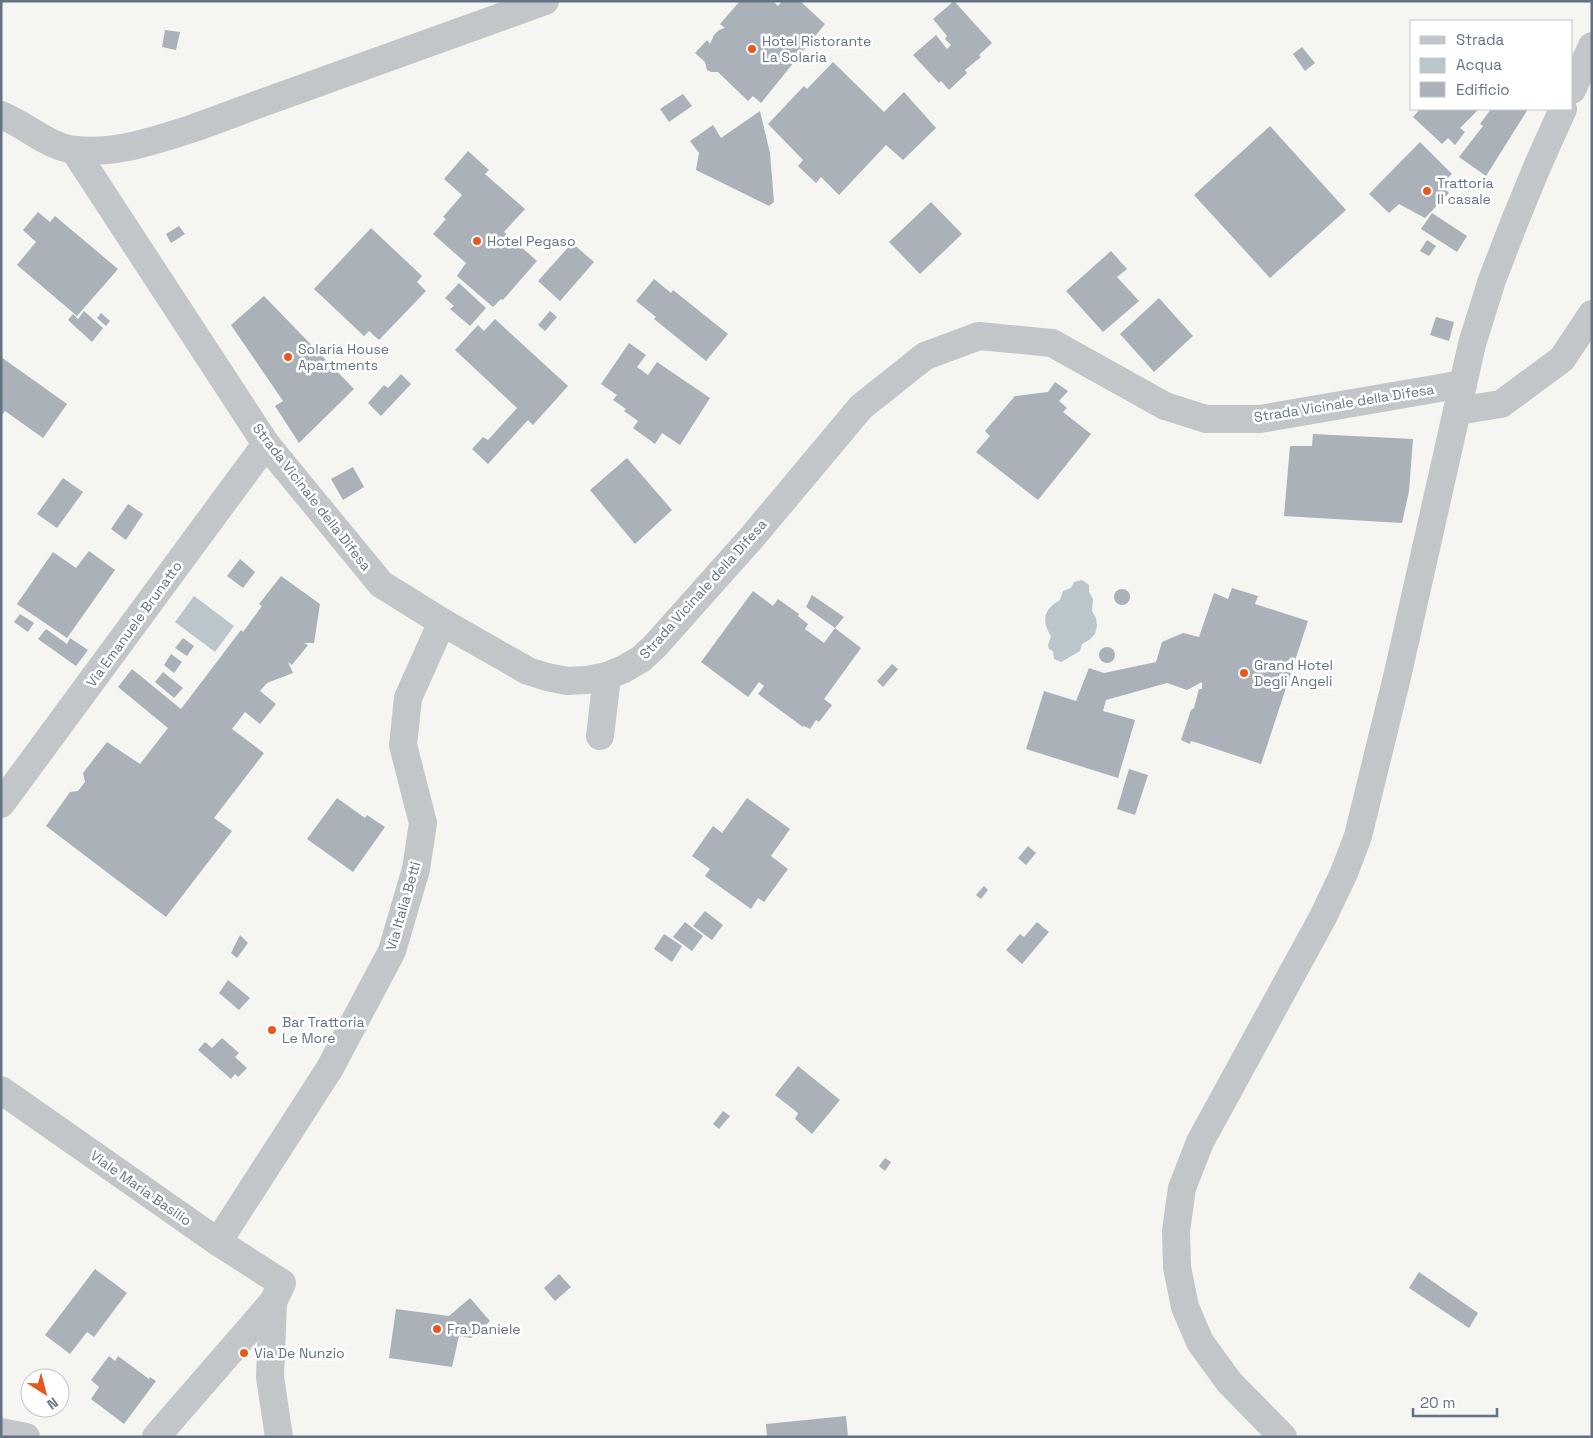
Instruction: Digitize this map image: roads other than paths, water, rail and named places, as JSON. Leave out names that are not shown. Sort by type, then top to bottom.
[{"type":"street","points":[[4,112],[40,137],[74,150],[94,151],[135,147],[545,1]]},
{"type":"street","points":[[1573,88],[1592,46]]},
{"type":"street","points":[[1283,1437],[1229,1382],[1200,1342],[1185,1307],[1177,1267],[1176,1231],[1182,1188],[1200,1142],[1324,917],[1358,836],[1397,677],[1472,344],[1492,280],[1537,166],[1563,110]]},
{"type":"street","name":"Strada Vicinale della Difesa","points":[[74,150],[266,444],[381,584],[442,622],[528,671],[547,678],[567,681],[607,676],[641,659],[655,646],[752,536],[861,406],[925,356],[979,336],[1052,343],[1165,406],[1206,419],[1260,419],[1463,384]]},
{"type":"street","points":[[1456,411],[1501,404],[1562,359],[1592,314]]},
{"type":"street","name":"Via Emanuele Brunatto","points":[[1,804],[266,444]]},
{"type":"street","name":"Via Italia Betti","points":[[218,1242],[330,1068],[392,951],[416,869],[423,823],[403,744],[408,698],[442,622]]},
{"type":"street","points":[[600,736],[607,676]]},
{"type":"street","name":"Viale Maria Basilio","points":[[1,1090],[218,1242],[278,1293]]},
{"type":"street","points":[[156,1437],[278,1293]]},
{"type":"street","points":[[278,1293],[270,1377],[279,1437]]},
{"type":"street","points":[[1,1432],[26,1437]]},
{"type":"water","points":[[1082,580],[1089,585],[1089,592],[1093,599],[1092,611],[1096,618],[1097,626],[1095,634],[1082,644],[1080,651],[1061,662],[1054,659],[1053,651],[1049,649],[1048,645],[1051,636],[1045,620],[1047,611],[1060,600],[1063,591],[1071,588],[1074,582]]},
{"type":"water","points":[[194,596],[234,626],[215,652],[175,622]]},
{"type":"place","name":"Hotel Ristorante La Solaria","points":[[752,49]]},
{"type":"place","name":"Trattoria Il casale","points":[[1427,191]]},
{"type":"place","name":"Hotel Pegaso","points":[[477,241]]},
{"type":"place","name":"Solaria House Apartments","points":[[288,357]]},
{"type":"place","name":"Grand Hotel Degli Angeli","points":[[1244,673]]},
{"type":"place","name":"Bar Trattoria Le More","points":[[272,1030]]},
{"type":"place","name":"Fra Daniele","points":[[437,1329]]},
{"type":"place","name":"Via De Nunzio","points":[[244,1353]]}]
